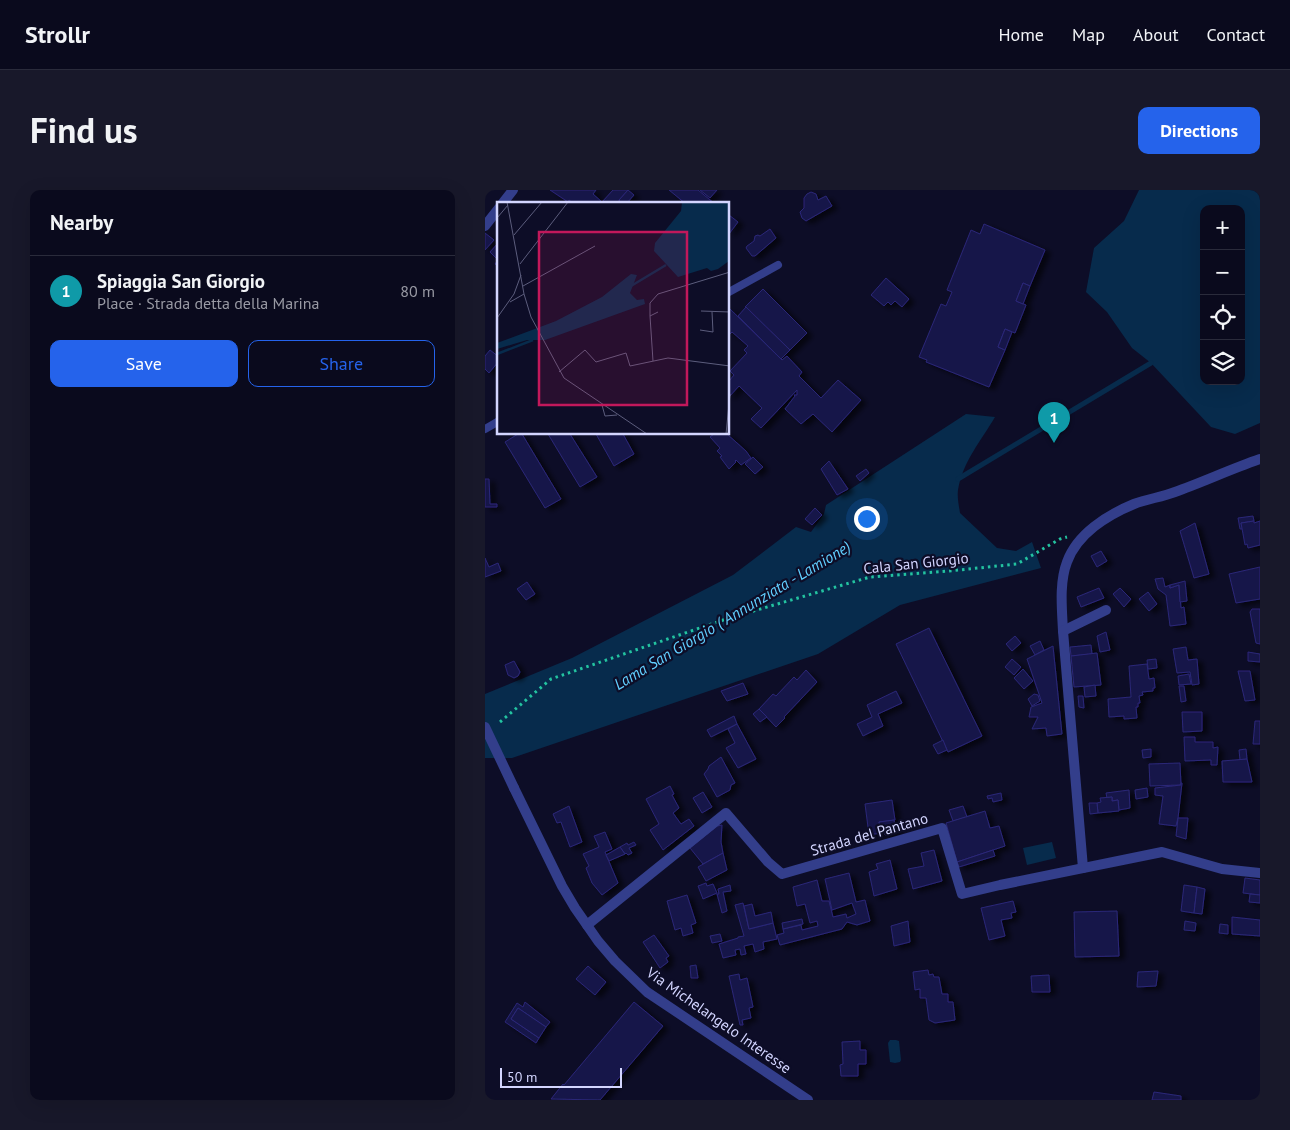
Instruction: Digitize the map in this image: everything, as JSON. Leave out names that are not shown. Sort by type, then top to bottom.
[{"type":"street","points":[[504,202],[513,190]]},
{"type":"street","points":[[485,226],[497,211]]},
{"type":"street","points":[[1083,868],[1063,631],[1062,591],[1067,563],[1075,547],[1087,533],[1109,516],[1135,504],[1174,493],[1260,459]]},
{"type":"street","points":[[1063,631],[1106,610]]},
{"type":"street","name":"Via Michelangelo Interesse","points":[[485,727],[562,886],[587,925],[615,961],[647,992],[808,1100]]},
{"type":"street","name":"Strada del Pantano","points":[[587,925],[726,813],[768,862],[782,874],[942,828],[961,894],[1162,852],[1222,870],[1260,873]]},
{"type":"lane","points":[[730,291],[778,265]]},
{"type":"lane","points":[[485,429],[497,422]]},
{"type":"path","name":"Cala San Giorgio","points":[[500,722],[551,679],[726,619],[870,577],[949,572],[1017,564],[1060,539],[1087,533]]},
{"type":"water","points":[[1139,190],[1260,190],[1260,423],[1235,434],[1211,427],[1151,363],[1132,348],[1107,312],[1086,292],[1094,248],[1124,221]]},
{"type":"water","points":[[966,414],[995,417],[973,452],[960,480],[958,499],[960,513],[997,548],[1016,551],[1032,542],[1041,568],[900,605],[818,654],[512,758],[485,758],[485,694],[572,658],[733,575],[796,527],[811,532],[824,514],[826,505]]},
{"type":"water","points":[[1052,842],[1056,858],[1027,865],[1023,848]]},
{"type":"water","points":[[890,1040],[899,1041],[900,1062],[890,1062],[888,1043]]},
{"type":"building","points":[[550,190],[596,190],[593,194],[602,202],[572,202],[569,200],[568,202]]},
{"type":"building","points":[[613,190],[628,190],[618,202],[602,202]]},
{"type":"building","points":[[628,190],[634,195],[628,202],[621,202],[619,200]]},
{"type":"building","points":[[669,190],[698,190],[713,202],[684,202]]},
{"type":"building","points":[[700,190],[717,190],[710,198]]},
{"type":"building","points":[[811,192],[816,194],[818,200],[826,196],[832,206],[806,221],[802,218],[800,212],[804,208],[804,198]]},
{"type":"building","points":[[730,216],[738,222],[730,233]]},
{"type":"building","points":[[984,224],[1045,250],[1030,286],[1023,283],[1016,301],[1026,305],[1015,333],[1005,329],[998,347],[1005,350],[989,387],[926,362],[927,360],[919,357],[941,304],[946,306],[952,292],[947,290],[971,230],[980,234]]},
{"type":"building","points":[[770,229],[776,238],[755,256],[752,256],[746,248],[747,246],[754,241],[755,236],[760,236]]},
{"type":"building","points":[[485,233],[494,240],[485,250]]},
{"type":"building","points":[[497,244],[497,259],[490,252]]},
{"type":"building","points":[[886,278],[909,299],[902,307],[895,301],[891,305],[888,302],[884,306],[871,295]]},
{"type":"building","points":[[1023,283],[1030,286],[1023,304],[1016,301]]},
{"type":"building","points":[[763,289],[807,333],[790,350],[745,307]]},
{"type":"building","points":[[746,307],[790,350],[781,359],[738,316]]},
{"type":"building","points":[[730,309],[782,360],[787,356],[802,372],[799,376],[821,398],[838,380],[861,400],[832,432],[813,414],[801,424],[785,409],[794,395],[797,395],[797,390],[761,428],[751,419],[762,408],[739,386],[730,396],[730,380],[734,375],[730,371],[747,353],[744,350],[748,346],[732,332],[730,334]]},
{"type":"building","points":[[1005,329],[1012,332],[1005,350],[998,347]]},
{"type":"building","points":[[490,350],[497,355],[497,363],[489,373],[485,369],[485,356]]},
{"type":"building","points":[[516,435],[523,435],[561,499],[545,508],[505,442]]},
{"type":"building","points":[[549,435],[571,435],[597,477],[580,487]]},
{"type":"building","points":[[597,435],[624,435],[634,454],[614,466]]},
{"type":"building","points":[[713,435],[728,435],[751,458],[741,465],[736,460],[729,469],[717,451],[720,448],[710,437]]},
{"type":"building","points":[[753,457],[763,467],[755,474],[745,464]]},
{"type":"building","points":[[829,461],[848,489],[837,495],[821,469]]},
{"type":"building","points":[[866,469],[869,473],[860,481],[856,476]]},
{"type":"building","points":[[485,479],[489,479],[490,504],[497,504],[497,507],[485,507]]},
{"type":"building","points":[[815,508],[822,515],[812,525],[805,519]]},
{"type":"building","points":[[1253,516],[1254,521],[1241,523],[1243,529],[1240,529],[1238,518]]},
{"type":"building","points":[[1254,521],[1254,523],[1260,521],[1260,545],[1248,548],[1247,544],[1245,545],[1241,523]]},
{"type":"building","points":[[1195,523],[1209,574],[1194,578],[1180,531]]},
{"type":"building","points":[[1101,551],[1107,561],[1097,567],[1091,556]]},
{"type":"building","points":[[485,558],[489,567],[498,563],[501,571],[485,577]]},
{"type":"building","points":[[1260,567],[1260,599],[1236,603],[1229,574]]},
{"type":"building","points":[[1163,578],[1165,587],[1170,585],[1170,588],[1179,585],[1181,608],[1184,607],[1186,624],[1170,626],[1166,595],[1158,589],[1155,579]]},
{"type":"building","points":[[1185,581],[1187,601],[1180,602],[1179,585],[1170,588],[1170,585]]},
{"type":"building","points":[[527,582],[535,594],[526,600],[517,589]]},
{"type":"building","points":[[1099,588],[1104,598],[1081,607],[1077,597]]},
{"type":"building","points":[[1120,588],[1131,599],[1124,607],[1113,594]]},
{"type":"building","points":[[1148,592],[1157,604],[1149,611],[1139,599]]},
{"type":"building","points":[[1252,609],[1260,609],[1260,644],[1256,643],[1250,612]]},
{"type":"building","points":[[929,628],[982,736],[948,752],[896,644]]},
{"type":"building","points":[[1106,632],[1110,650],[1100,652],[1097,636]]},
{"type":"building","points":[[1015,636],[1021,643],[1012,651],[1006,644]]},
{"type":"building","points":[[1040,641],[1044,650],[1035,655],[1030,646]]},
{"type":"building","points":[[1091,645],[1092,654],[1071,656],[1070,647]]},
{"type":"building","points":[[1053,646],[1062,734],[1047,736],[1046,728],[1032,729],[1038,717],[1029,717],[1031,707],[1042,703],[1027,659]]},
{"type":"building","points":[[1186,647],[1188,660],[1197,659],[1199,684],[1192,685],[1190,672],[1177,673],[1173,649]]},
{"type":"building","points":[[1248,652],[1260,654],[1260,662],[1248,661]]},
{"type":"building","points":[[1097,653],[1101,685],[1074,687],[1071,656]]},
{"type":"building","points":[[1012,659],[1021,667],[1014,675],[1005,667]]},
{"type":"building","points":[[1156,659],[1157,668],[1148,669],[1147,660]]},
{"type":"building","points":[[514,661],[520,672],[514,678],[508,675],[505,665]]},
{"type":"building","points":[[1147,664],[1149,679],[1154,678],[1155,688],[1153,688],[1153,691],[1142,692],[1143,695],[1139,696],[1140,703],[1136,707],[1137,718],[1124,719],[1124,716],[1109,717],[1108,699],[1131,697],[1129,666]]},
{"type":"building","points":[[1023,669],[1033,681],[1024,689],[1014,678]]},
{"type":"building","points":[[806,670],[817,682],[776,727],[759,709],[773,694],[776,696],[794,677],[797,680]]},
{"type":"building","points":[[1238,671],[1250,671],[1255,700],[1245,701]]},
{"type":"building","points":[[1189,674],[1191,684],[1179,685],[1178,676]]},
{"type":"building","points":[[743,683],[748,694],[727,701],[721,691]]},
{"type":"building","points":[[1095,685],[1096,696],[1085,697],[1084,687]]},
{"type":"building","points":[[1179,686],[1184,686],[1186,701],[1181,702]]},
{"type":"building","points":[[896,691],[902,703],[878,714],[883,726],[863,736],[857,724],[872,717],[867,705]]},
{"type":"building","points":[[1034,694],[1038,695],[1040,701],[1032,706],[1028,699]]},
{"type":"building","points":[[1078,696],[1083,696],[1084,708],[1079,707]]},
{"type":"building","points":[[759,709],[767,717],[760,722],[753,714]]},
{"type":"building","points":[[1182,712],[1202,712],[1202,731],[1183,732]]},
{"type":"building","points":[[734,716],[737,724],[711,737],[707,730]]},
{"type":"building","points":[[1255,721],[1260,721],[1260,744],[1253,744]]},
{"type":"building","points":[[737,724],[756,759],[738,768],[726,748],[735,743],[728,729]]},
{"type":"building","points":[[1184,737],[1195,737],[1195,742],[1213,742],[1213,748],[1218,747],[1217,765],[1211,765],[1211,760],[1185,761]]},
{"type":"building","points":[[943,740],[947,750],[938,754],[933,745]]},
{"type":"building","points":[[1151,749],[1151,757],[1143,758],[1142,750]]},
{"type":"building","points":[[1246,749],[1247,759],[1240,760],[1239,750]]},
{"type":"building","points":[[721,757],[735,783],[731,785],[730,790],[717,797],[704,774],[709,766]]},
{"type":"building","points":[[1247,759],[1252,782],[1223,782],[1222,761]]},
{"type":"building","points":[[1180,763],[1181,785],[1150,786],[1149,764]]},
{"type":"building","points":[[1182,783],[1178,818],[1176,826],[1159,824],[1163,796],[1155,795],[1155,788],[1181,785]]},
{"type":"building","points":[[670,786],[674,794],[672,795],[679,808],[673,813],[681,824],[689,819],[694,826],[663,850],[650,830],[659,824],[646,799]]},
{"type":"building","points":[[1147,788],[1148,797],[1136,799],[1135,790]]},
{"type":"building","points":[[1129,790],[1130,808],[1119,810],[1118,800],[1112,801],[1112,797],[1107,798],[1106,793]]},
{"type":"building","points":[[703,792],[712,807],[702,813],[693,798]]},
{"type":"building","points":[[1001,793],[1002,800],[993,802],[992,798],[988,799],[987,796]]},
{"type":"building","points":[[1112,797],[1112,801],[1118,800],[1119,811],[1098,813],[1097,803],[1101,802],[1100,798]]},
{"type":"building","points":[[892,800],[895,820],[879,822],[881,833],[869,835],[865,804]]},
{"type":"building","points":[[1089,803],[1097,803],[1098,813],[1090,814]]},
{"type":"building","points":[[569,806],[582,842],[570,847],[561,822],[557,823],[553,814]]},
{"type":"building","points":[[963,806],[967,817],[953,821],[949,810]]},
{"type":"building","points":[[985,811],[990,828],[999,826],[1005,846],[957,862],[946,823]]},
{"type":"building","points":[[1178,818],[1188,818],[1186,839],[1176,836]]},
{"type":"building","points":[[894,820],[896,832],[885,835],[884,831],[881,830],[879,822]]},
{"type":"building","points":[[722,825],[721,842],[723,853],[703,864],[690,848],[717,826]]},
{"type":"building","points":[[605,832],[612,849],[605,852],[618,883],[602,895],[592,883],[586,868],[589,866],[583,854],[599,847],[594,836]]},
{"type":"building","points":[[634,842],[636,845],[629,848],[632,853],[625,854],[620,847]]},
{"type":"building","points":[[620,847],[625,854],[609,861],[606,855]]},
{"type":"building","points":[[934,850],[942,881],[913,889],[908,869],[924,866],[921,853]]},
{"type":"building","points":[[993,850],[995,856],[959,867],[957,862]]},
{"type":"building","points":[[723,853],[727,870],[706,881],[698,867]]},
{"type":"building","points":[[890,860],[897,889],[874,896],[869,872],[878,869],[876,864]]},
{"type":"building","points":[[849,873],[856,902],[865,900],[870,921],[857,925],[847,922],[842,929],[780,945],[777,935],[784,933],[783,929],[801,925],[802,930],[818,926],[817,921],[810,923],[805,904],[797,906],[793,887],[817,880],[822,901],[829,901],[833,917],[846,914],[847,918],[856,914],[852,903],[832,910],[825,879]]},
{"type":"building","points":[[1245,878],[1260,880],[1260,895],[1243,893]]},
{"type":"building","points":[[706,883],[707,886],[713,884],[717,893],[703,899],[698,886]]},
{"type":"building","points":[[730,885],[731,891],[723,892],[727,911],[722,913],[717,894],[719,894],[718,889]]},
{"type":"building","points":[[1184,885],[1197,887],[1194,913],[1181,911]]},
{"type":"building","points":[[1197,887],[1205,889],[1202,914],[1194,913]]},
{"type":"building","points":[[1250,894],[1260,895],[1260,903],[1249,902]]},
{"type":"building","points":[[687,895],[696,923],[691,925],[693,933],[683,936],[681,928],[675,930],[667,901]]},
{"type":"building","points":[[1013,901],[1016,912],[1011,913],[1012,918],[1001,920],[1005,936],[989,940],[981,908]]},
{"type":"building","points":[[743,903],[749,929],[773,923],[777,939],[763,942],[764,949],[755,952],[753,944],[744,946],[746,954],[741,955],[740,949],[735,950],[736,955],[723,958],[719,944],[744,936],[735,905]]},
{"type":"building","points":[[752,904],[755,916],[771,912],[773,923],[749,929],[744,906]]},
{"type":"building","points":[[1117,911],[1119,956],[1075,957],[1074,912]]},
{"type":"building","points":[[1232,917],[1260,920],[1260,936],[1232,934]]},
{"type":"building","points":[[802,919],[803,924],[783,929],[782,923]]},
{"type":"building","points":[[908,921],[910,942],[894,946],[891,926]]},
{"type":"building","points":[[1185,921],[1196,923],[1195,931],[1184,930]]},
{"type":"building","points":[[1220,924],[1228,925],[1228,934],[1219,933]]},
{"type":"building","points":[[720,934],[722,941],[712,943],[710,936]]},
{"type":"building","points":[[654,935],[669,956],[666,958],[668,962],[660,968],[643,942]]},
{"type":"building","points":[[696,965],[698,978],[691,978],[690,966]]},
{"type":"building","points":[[588,966],[606,982],[595,995],[576,979]]},
{"type":"building","points":[[928,970],[929,975],[933,974],[934,977],[939,977],[942,994],[948,994],[948,1002],[953,1002],[955,1020],[935,1023],[929,1020],[926,998],[920,998],[920,989],[915,990],[913,972]]},
{"type":"building","points":[[1158,971],[1156,986],[1137,987],[1138,972]]},
{"type":"building","points":[[739,974],[740,980],[747,978],[753,1007],[749,1008],[751,1018],[742,1020],[743,1025],[740,1025],[729,976]]},
{"type":"building","points":[[1049,975],[1050,992],[1032,992],[1031,976]]},
{"type":"building","points":[[525,1002],[550,1022],[546,1027],[518,1008],[511,1019],[539,1038],[536,1043],[505,1022],[517,1003],[523,1007]]},
{"type":"building","points":[[634,1002],[663,1026],[600,1100],[551,1099],[564,1085]]},
{"type":"building","points":[[518,1008],[546,1027],[539,1038],[511,1019]]},
{"type":"building","points":[[860,1041],[860,1050],[866,1050],[866,1064],[858,1064],[858,1076],[841,1076],[840,1065],[843,1064],[842,1042]]},
{"type":"building","points":[[1154,1092],[1181,1096],[1181,1100],[1152,1100]]},
{"type":"waterway","name":"Lama San Giorgio ( Annunziata - Lamione)","points":[[958,479],[1151,363]]},
{"type":"place","name":"Spiaggia San Giorgio","points":[[1054,443]]}]
